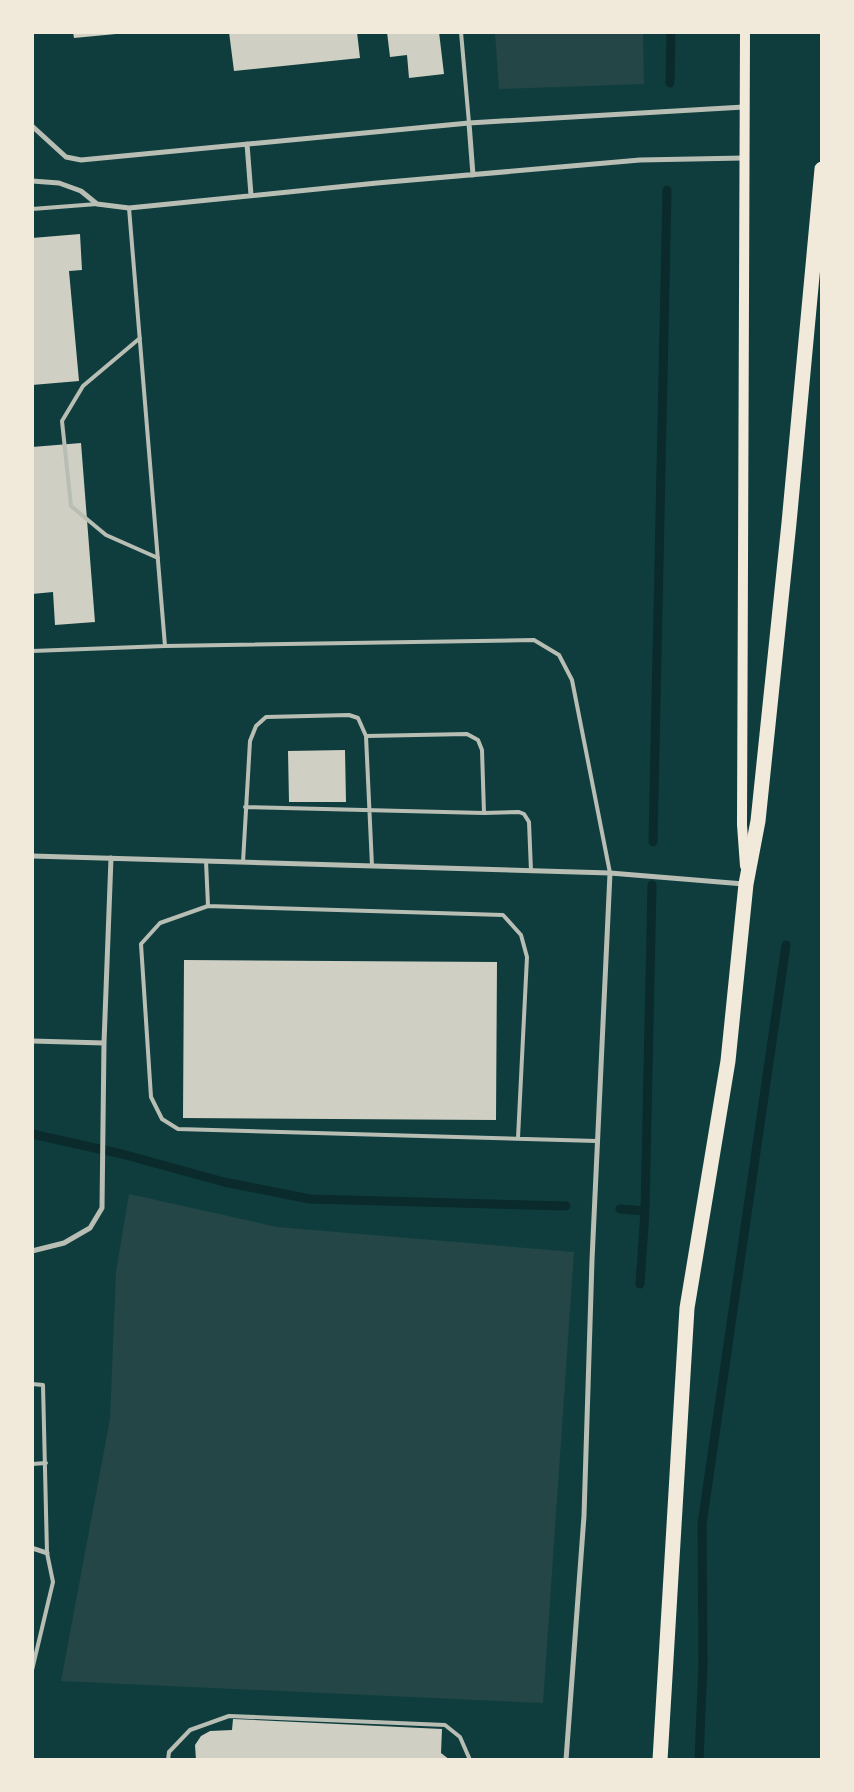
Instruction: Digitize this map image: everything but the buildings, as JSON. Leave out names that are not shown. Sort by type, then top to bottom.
[{"type":"highway","points":[[660,1760],[687,1308],[728,1061],[746,884],[758,821],[789,523],[822,169]]},
{"type":"main road","points":[[745,32],[742,824],[746,884]]},
{"type":"street","points":[[32,126],[66,157],[81,160],[469,124],[744,108]]},
{"type":"street","points":[[469,124],[473,174]]},
{"type":"street","points":[[247,144],[251,195]]},
{"type":"street","points":[[32,181],[59,183],[81,191],[97,204],[129,208],[473,174],[640,160],[745,158]]},
{"type":"street","points":[[32,856],[610,873],[746,884]]},
{"type":"street","points":[[32,1251],[64,1243],[90,1228],[102,1208],[104,1043],[111,858]]},
{"type":"street","points":[[566,1760],[584,1516],[591,1270],[610,873]]},
{"type":"street","points":[[32,1041],[104,1043]]},
{"type":"street","points":[[32,1548],[47,1553]]},
{"type":"lane","points":[[461,32],[469,124]]},
{"type":"lane","points":[[32,209],[97,204]]},
{"type":"lane","points":[[129,208],[165,646]]},
{"type":"lane","points":[[140,338],[83,386],[62,422],[71,506],[106,535],[158,558]]},
{"type":"lane","points":[[32,651],[165,646],[534,640],[559,655],[572,680],[610,873]]},
{"type":"lane","points":[[243,862],[250,741],[256,726],[266,717],[350,715],[358,718],[366,736],[372,866]]},
{"type":"lane","points":[[366,736],[466,734],[478,740],[482,750],[484,813]]},
{"type":"lane","points":[[245,807],[484,813],[519,812],[524,814],[529,822],[530,871]]},
{"type":"lane","points":[[206,861],[208,906]]},
{"type":"lane","points":[[518,1138],[527,957],[521,934],[503,915],[208,906],[160,923],[140,944],[151,1097],[162,1119],[178,1129],[597,1141]]},
{"type":"lane","points":[[32,1384],[43,1385],[47,1553],[53,1582],[32,1670]]},
{"type":"lane","points":[[32,1464],[46,1463]]},
{"type":"lane","points":[[168,1760],[169,1752],[190,1730],[229,1716],[445,1725],[460,1737],[470,1760]]},
{"type":"shaded area","points":[[495,33],[643,33],[644,84],[499,89]]},
{"type":"shaded area","points":[[129,1194],[277,1227],[574,1252],[543,1703],[61,1681],[110,1419],[116,1272]]},
{"type":"waterway","points":[[670,83],[671,32]]},
{"type":"waterway","points":[[653,842],[667,190]]},
{"type":"waterway","points":[[640,1284],[645,1211],[652,885]]},
{"type":"waterway","points":[[699,1760],[703,1664],[702,1524],[786,945]]},
{"type":"waterway","points":[[32,1134],[122,1154],[224,1182],[310,1199],[566,1206]]},
{"type":"waterway","points":[[620,1209],[645,1211]]}]
